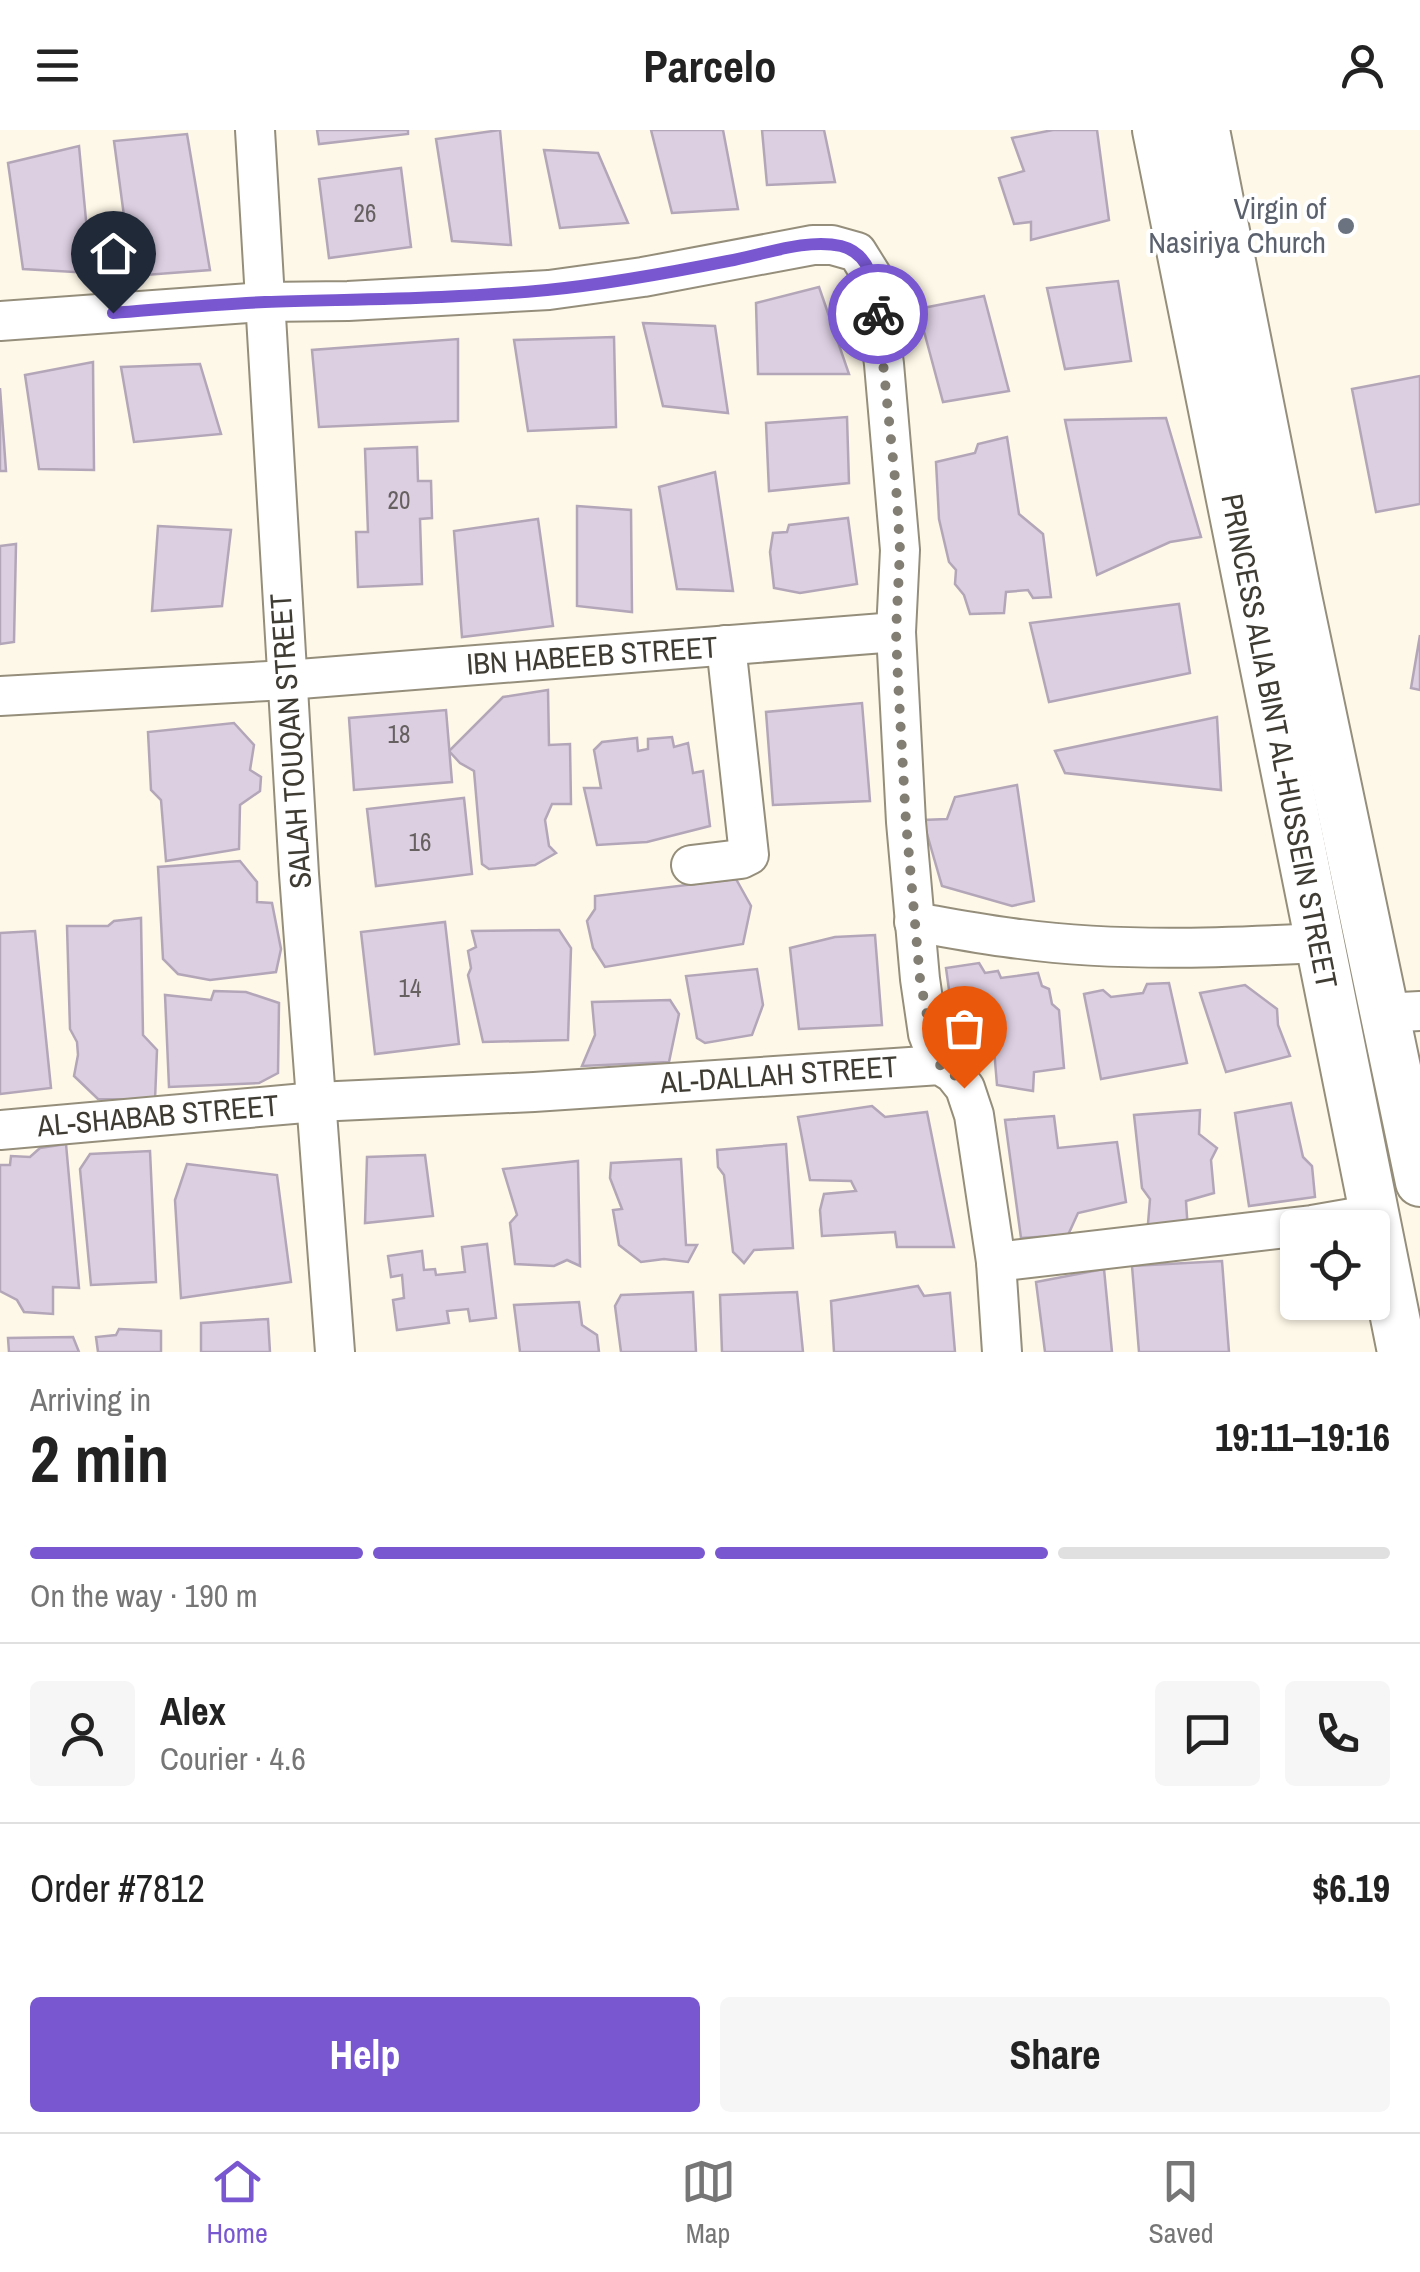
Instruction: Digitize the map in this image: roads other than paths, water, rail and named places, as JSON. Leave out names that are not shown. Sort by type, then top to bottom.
[{"type":"main road","name":"PRINCESS ALIA BINT AL-HUSSEIN STREET","points":[[1156,130],[1402,1352]]},
{"type":"main road","name":"PRINCESS ALIA BINT AL-HUSSEIN STREET","points":[[1205,130],[1402,1012],[1420,1182]]},
{"type":"main road","points":[[1370,1201],[1420,1182]]},
{"type":"street","name":"SALAH TOUQAN STREET","points":[[255,130],[287,680],[335,1352]]},
{"type":"street","points":[[0,321],[264,302],[549,290],[643,278],[813,245],[832,244],[857,252],[872,276],[884,364],[900,550],[896,632],[914,922],[928,1034],[940,1065]]},
{"type":"street","name":"IBN HABEEB STREET","points":[[287,680],[896,632]]},
{"type":"street","points":[[691,865],[749,855],[726,646]]},
{"type":"street","points":[[0,696],[287,680]]},
{"type":"street","points":[[914,922],[1022,940],[1079,944],[1200,948],[1320,943]]},
{"type":"street","name":"AL-DALLAH STREET","points":[[316,1102],[940,1065],[953,1073],[964,1088],[974,1114],[996,1262],[1002,1352]]},
{"type":"street","name":"AL-SHABAB STREET","points":[[0,1130],[316,1102]]},
{"type":"street","points":[[996,1262],[1312,1225],[1358,1217],[1370,1201]]},
{"type":"place","name":"Virgin of Nasiriya Church","points":[[1346,226]]}]
